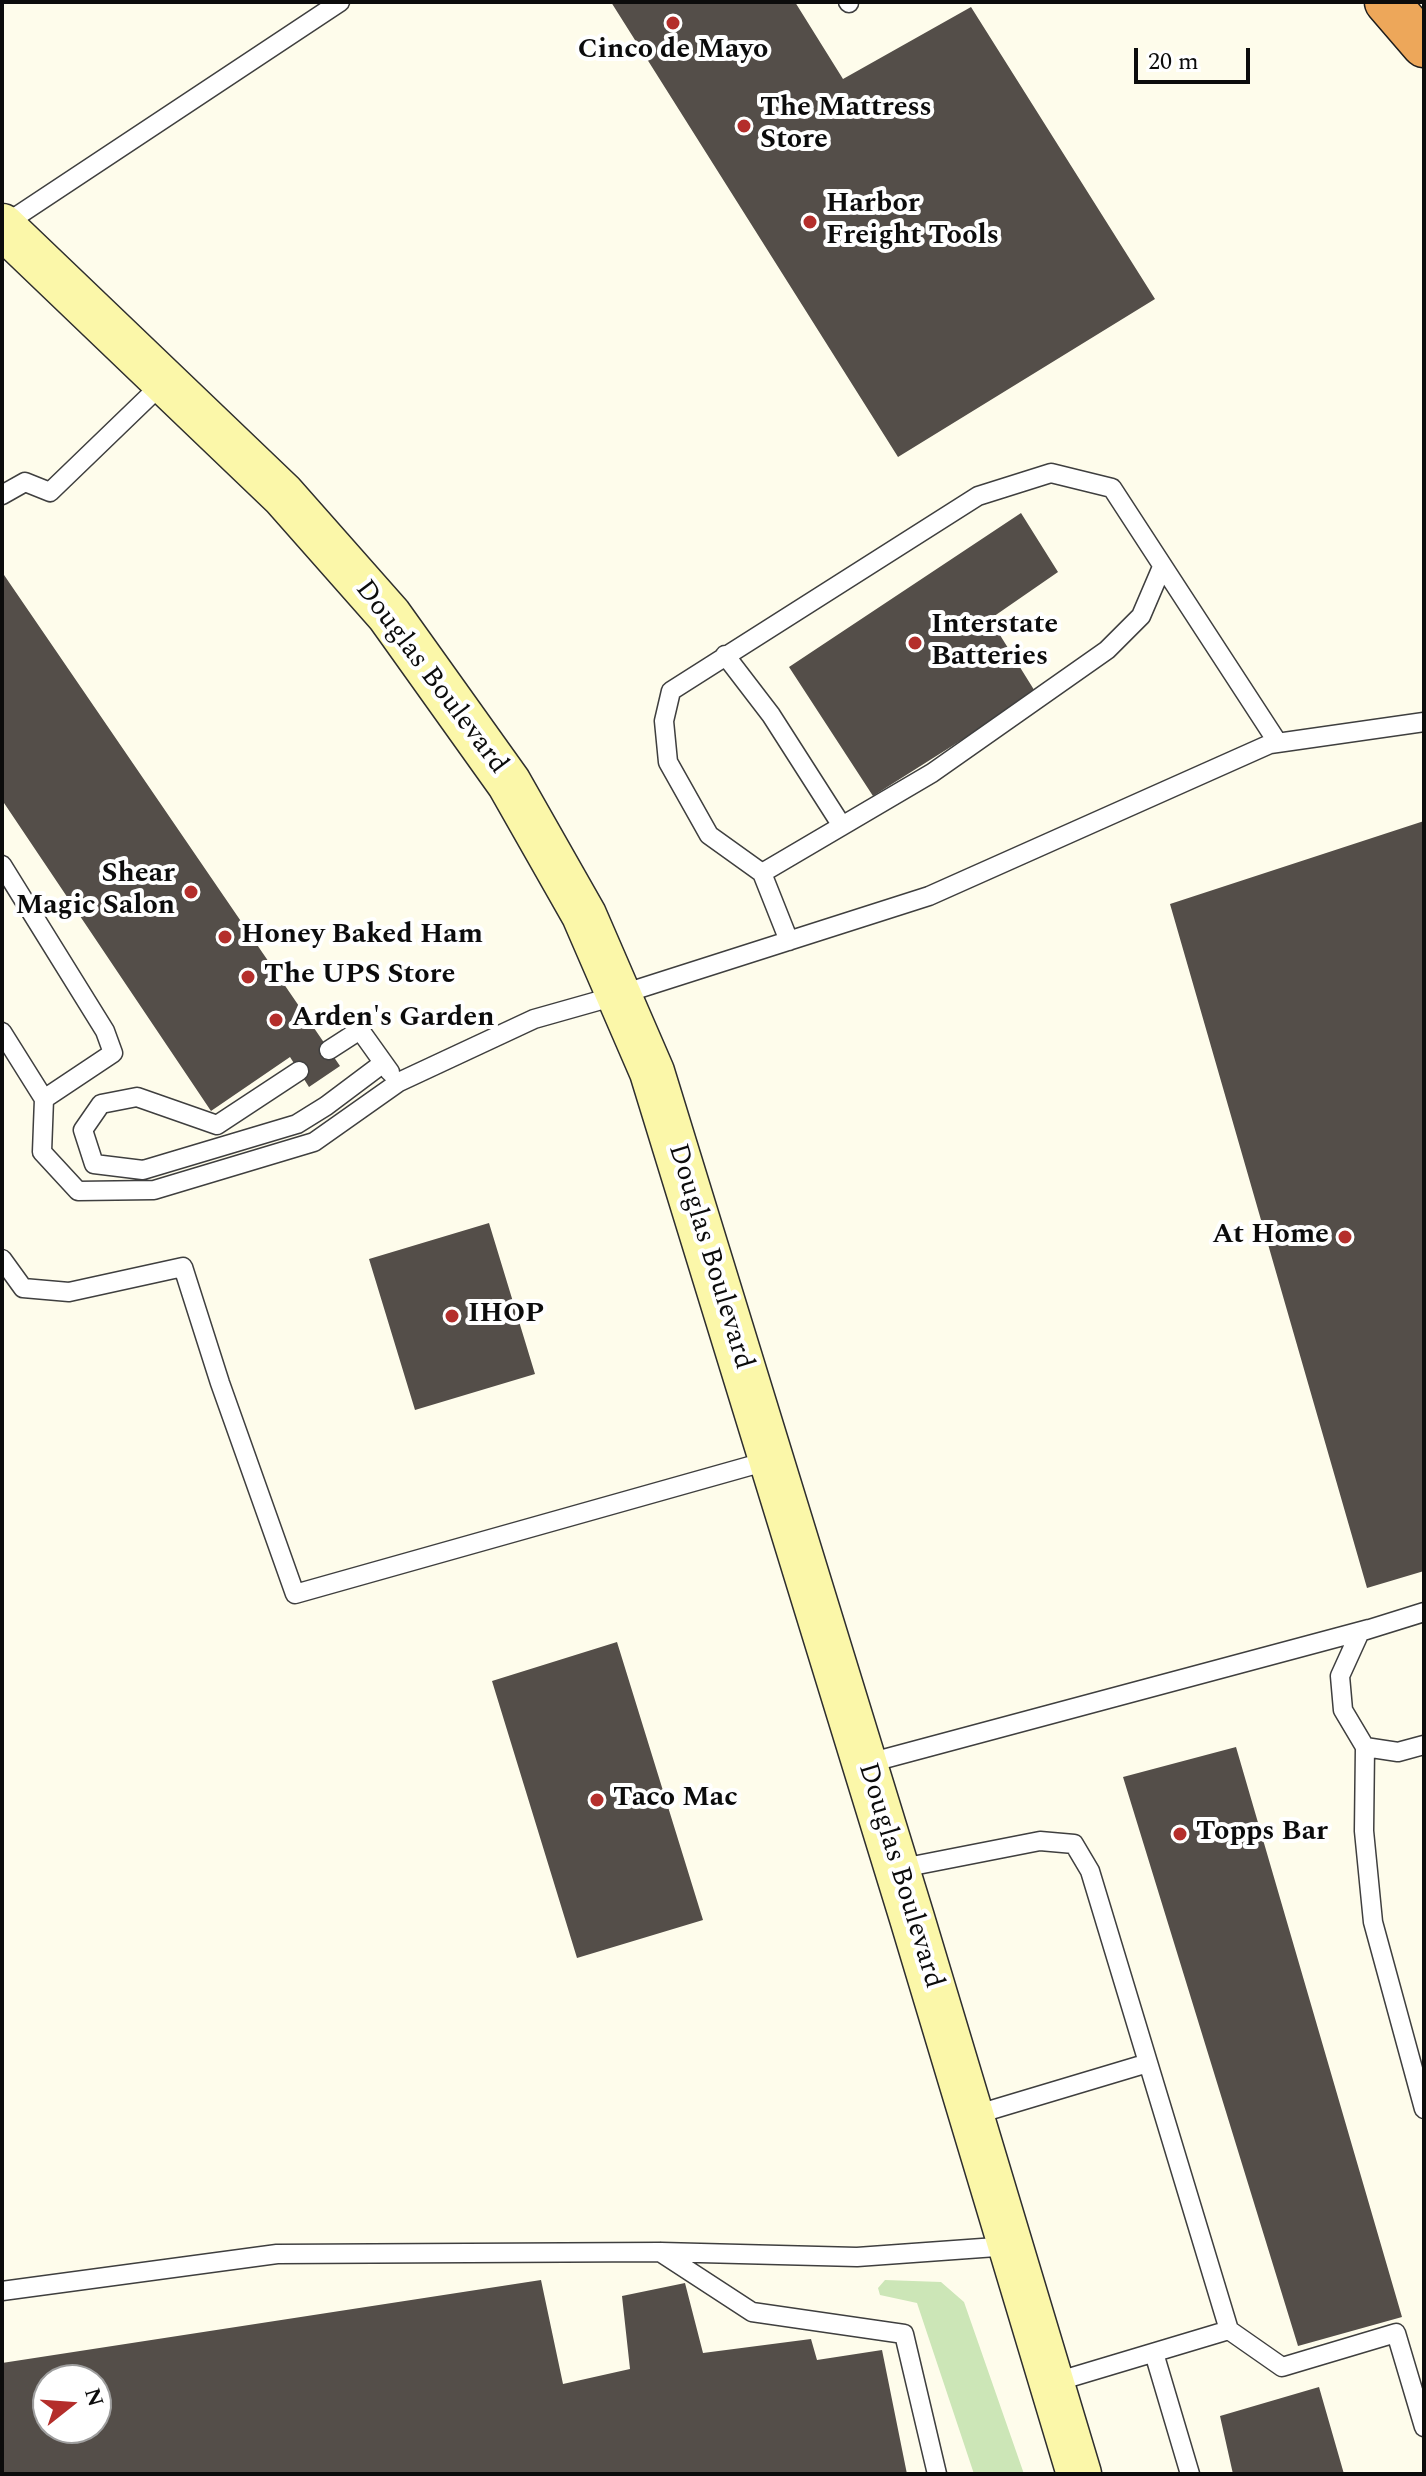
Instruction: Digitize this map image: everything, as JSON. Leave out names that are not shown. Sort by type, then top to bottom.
[{"type":"highway","points":[[1387,2],[1424,45]]},
{"type":"main road","name":"Douglas Boulevard","points":[[2,226],[283,495],[389,615],[509,783],[584,915],[652,1072],[1079,2474]]},
{"type":"lane","points":[[2,226],[340,2]]},
{"type":"lane","points":[[2,495],[25,482],[50,492],[165,381]]},
{"type":"lane","points":[[789,941],[762,873],[709,835],[668,762],[664,721],[671,691],[978,496],[1051,473],[1112,488],[1278,743]]},
{"type":"lane","points":[[762,873],[932,773],[1107,650],[1141,616],[1162,567]]},
{"type":"lane","points":[[725,655],[771,715],[842,826]]},
{"type":"lane","points":[[2,1032],[44,1099],[42,1152],[78,1191],[154,1190],[314,1142],[399,1082],[534,1019],[929,896],[1278,743],[1424,722]]},
{"type":"lane","points":[[2,865],[105,1031],[113,1053],[44,1099]]},
{"type":"lane","points":[[329,1050],[360,1030],[382,1064],[399,1082]]},
{"type":"lane","points":[[299,1071],[217,1125],[137,1097],[101,1104],[83,1130],[94,1164],[143,1170],[297,1124],[382,1064]]},
{"type":"lane","points":[[2,1259],[23,1288],[69,1292],[183,1267],[220,1383],[295,1594],[771,1460]]},
{"type":"lane","points":[[1424,1612],[1360,1632],[1340,1676],[1343,1710],[1365,1747],[1364,1831],[1373,1922],[1424,2109]]},
{"type":"lane","points":[[865,1764],[1369,1629]]},
{"type":"lane","points":[[1365,1747],[1398,1752],[1424,1745]]},
{"type":"lane","points":[[897,1869],[1040,1841],[1074,1844],[1090,1871],[1229,2330],[1282,2367],[1396,2333],[1424,2427]]},
{"type":"lane","points":[[971,2116],[1148,2063]]},
{"type":"lane","points":[[2,2291],[277,2254],[660,2252],[857,2257],[1010,2246]]},
{"type":"lane","points":[[660,2252],[752,2312],[904,2334],[937,2474]]},
{"type":"lane","points":[[1052,2383],[1229,2330]]},
{"type":"lane","points":[[1154,2353],[1190,2474]]},
{"type":"green space","points":[[885,2280],[941,2282],[964,2302],[1024,2474],[974,2474],[917,2303],[880,2295],[878,2288]]},
{"type":"building","points":[[611,2],[795,2],[843,79],[971,7],[1155,299],[898,457]]},
{"type":"building","name":"Interstate Batteries","points":[[1021,513],[1058,572],[990,619],[1036,693],[873,796],[789,667]]},
{"type":"building","points":[[2,572],[340,1066],[309,1087],[290,1057],[211,1111],[2,800]]},
{"type":"building","name":"At Home","points":[[1424,821],[1424,1571],[1367,1588],[1170,904]]},
{"type":"building","name":"IHOP","points":[[489,1223],[535,1374],[415,1410],[369,1259]]},
{"type":"building","name":"Taco Mac","points":[[617,1642],[703,1920],[577,1958],[492,1681]]},
{"type":"building","points":[[1236,1747],[1402,2317],[1298,2346],[1123,1777]]},
{"type":"building","points":[[541,2280],[563,2384],[630,2369],[622,2296],[685,2283],[703,2353],[811,2339],[817,2360],[882,2350],[907,2474],[2,2474],[2,2363]]},
{"type":"building","points":[[1319,2387],[1344,2474],[1233,2474],[1220,2416]]},
{"type":"place","name":"Cinco de Mayo","points":[[673,23]]},
{"type":"place","name":"The Mattress Store","points":[[744,126]]},
{"type":"place","name":"Harbor Freight Tools","points":[[810,222]]},
{"type":"place","name":"Interstate Batteries","points":[[915,643]]},
{"type":"place","name":"Shear Magic Salon","points":[[191,892]]},
{"type":"place","name":"Honey Baked Ham","points":[[225,937]]},
{"type":"place","name":"The UPS Store","points":[[248,977]]},
{"type":"place","name":"Arden's Garden","points":[[276,1020]]},
{"type":"place","name":"At Home","points":[[1345,1237]]},
{"type":"place","name":"IHOP","points":[[452,1316]]},
{"type":"place","name":"Taco Mac","points":[[597,1800]]},
{"type":"place","name":"Topps Bar","points":[[1180,1834]]}]
